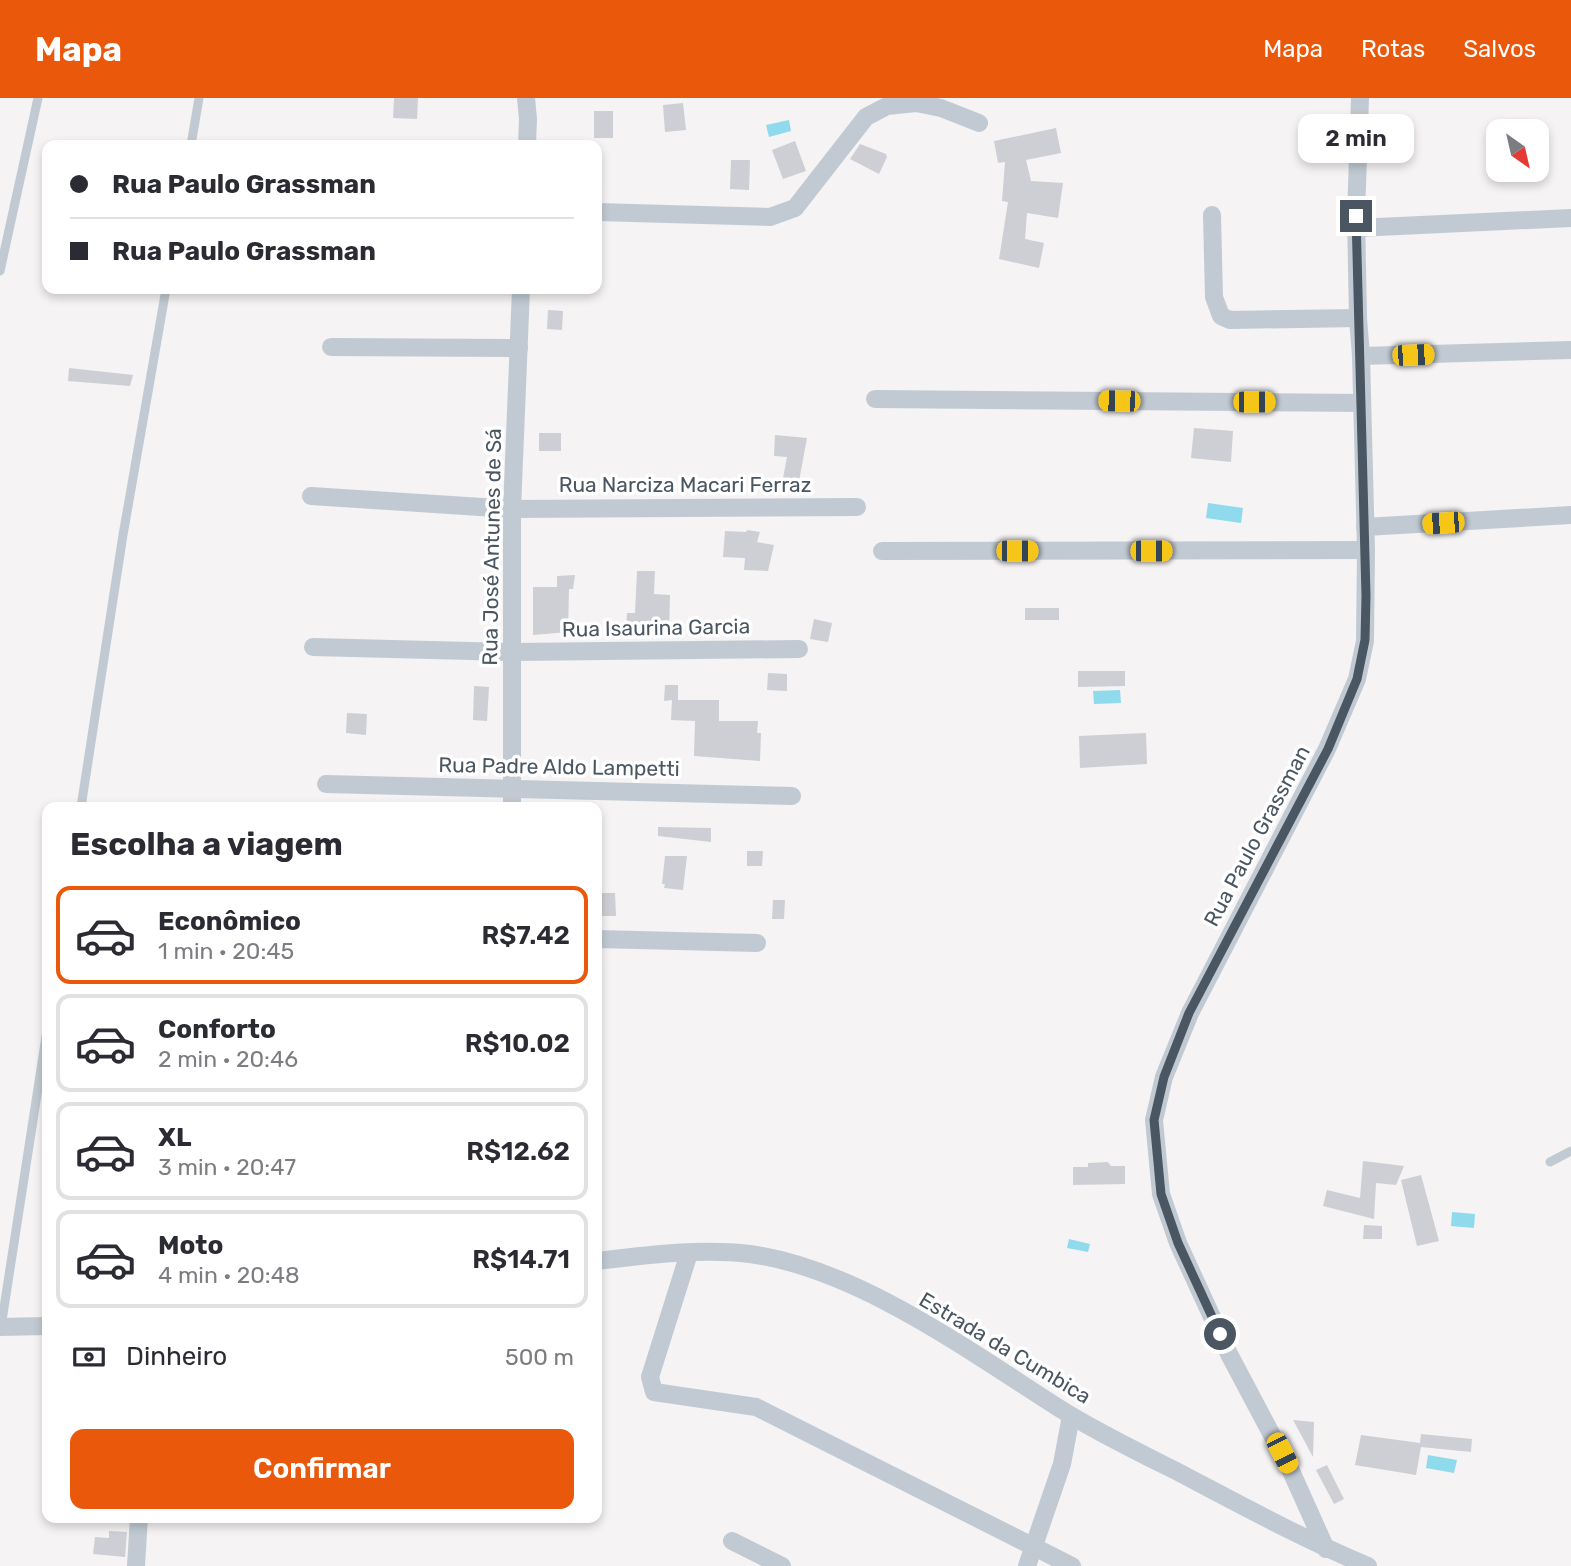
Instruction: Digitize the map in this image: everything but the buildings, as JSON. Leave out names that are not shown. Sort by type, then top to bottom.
[{"type":"street","points":[[526,98],[527,140]]},
{"type":"street","points":[[528,119],[535,98]]},
{"type":"street","name":"Rua Paulo Grassman","points":[[1326,1549],[1285,1460],[1229,1354],[1178,1243],[1161,1194],[1154,1120],[1164,1077],[1189,1013],[1328,749],[1357,679],[1365,640],[1366,527],[1361,356],[1357,318],[1360,98]]},
{"type":"street","points":[[602,212],[770,217],[795,208],[866,117],[887,106],[916,103],[941,108],[979,123]]},
{"type":"street","points":[[1212,215],[1214,297],[1221,316],[1230,320],[1357,318]]},
{"type":"street","points":[[1357,228],[1571,218]]},
{"type":"street","name":"Rua José Antunes de Sá","points":[[512,798],[512,509],[521,294]]},
{"type":"street","points":[[331,347],[519,348]]},
{"type":"street","points":[[1361,356],[1571,350]]},
{"type":"street","points":[[875,399],[1362,403]]},
{"type":"street","name":"Rua Narciza Macari Ferraz","points":[[311,496],[512,509],[858,507]]},
{"type":"street","points":[[1366,527],[1571,515]]},
{"type":"street","points":[[882,551],[1366,550]]},
{"type":"street","name":"Rua Isaurina Garcia","points":[[313,647],[514,652],[799,649]]},
{"type":"street","name":"Rua Padre Aldo Lampetti","points":[[326,784],[512,798],[792,796]]},
{"type":"street","points":[[602,939],[757,943]]},
{"type":"street","points":[[689,1253],[650,1377],[654,1392],[756,1407],[1072,1566]]},
{"type":"street","name":"Estrada da Cumbica","points":[[602,1261],[689,1253],[751,1254],[827,1275],[865,1292],[969,1349],[1071,1416],[1121,1444],[1326,1549],[1368,1566]]},
{"type":"street","points":[[1,1327],[42,1325]]},
{"type":"street","points":[[1027,1566],[1062,1464],[1071,1416]]},
{"type":"street","points":[[136,1566],[139,1523]]},
{"type":"street","points":[[732,1541],[782,1566]]},
{"type":"lane","points":[[0,271],[38,98]]},
{"type":"lane","points":[[192,140],[199,98]]},
{"type":"lane","points":[[82,802],[123,535],[165,294]]},
{"type":"lane","points":[[1,1327],[42,1062]]},
{"type":"lane","points":[[1550,1161],[1571,1151]]},
{"type":"water","points":[[789,120],[791,131],[769,137],[766,125]]},
{"type":"water","points":[[1208,503],[1243,508],[1241,523],[1206,518]]},
{"type":"water","points":[[1120,690],[1121,703],[1094,704],[1093,691]]},
{"type":"water","points":[[1452,1212],[1475,1214],[1474,1228],[1451,1226]]},
{"type":"water","points":[[1069,1239],[1090,1244],[1088,1252],[1067,1248]]},
{"type":"water","points":[[1428,1455],[1457,1460],[1454,1473],[1426,1468]]},
{"type":"route","points":[[1220,1334],[1178,1243],[1161,1194],[1154,1120],[1164,1077],[1189,1013],[1328,749],[1357,679],[1365,640],[1366,527],[1361,356],[1357,318],[1356,216]]}]
